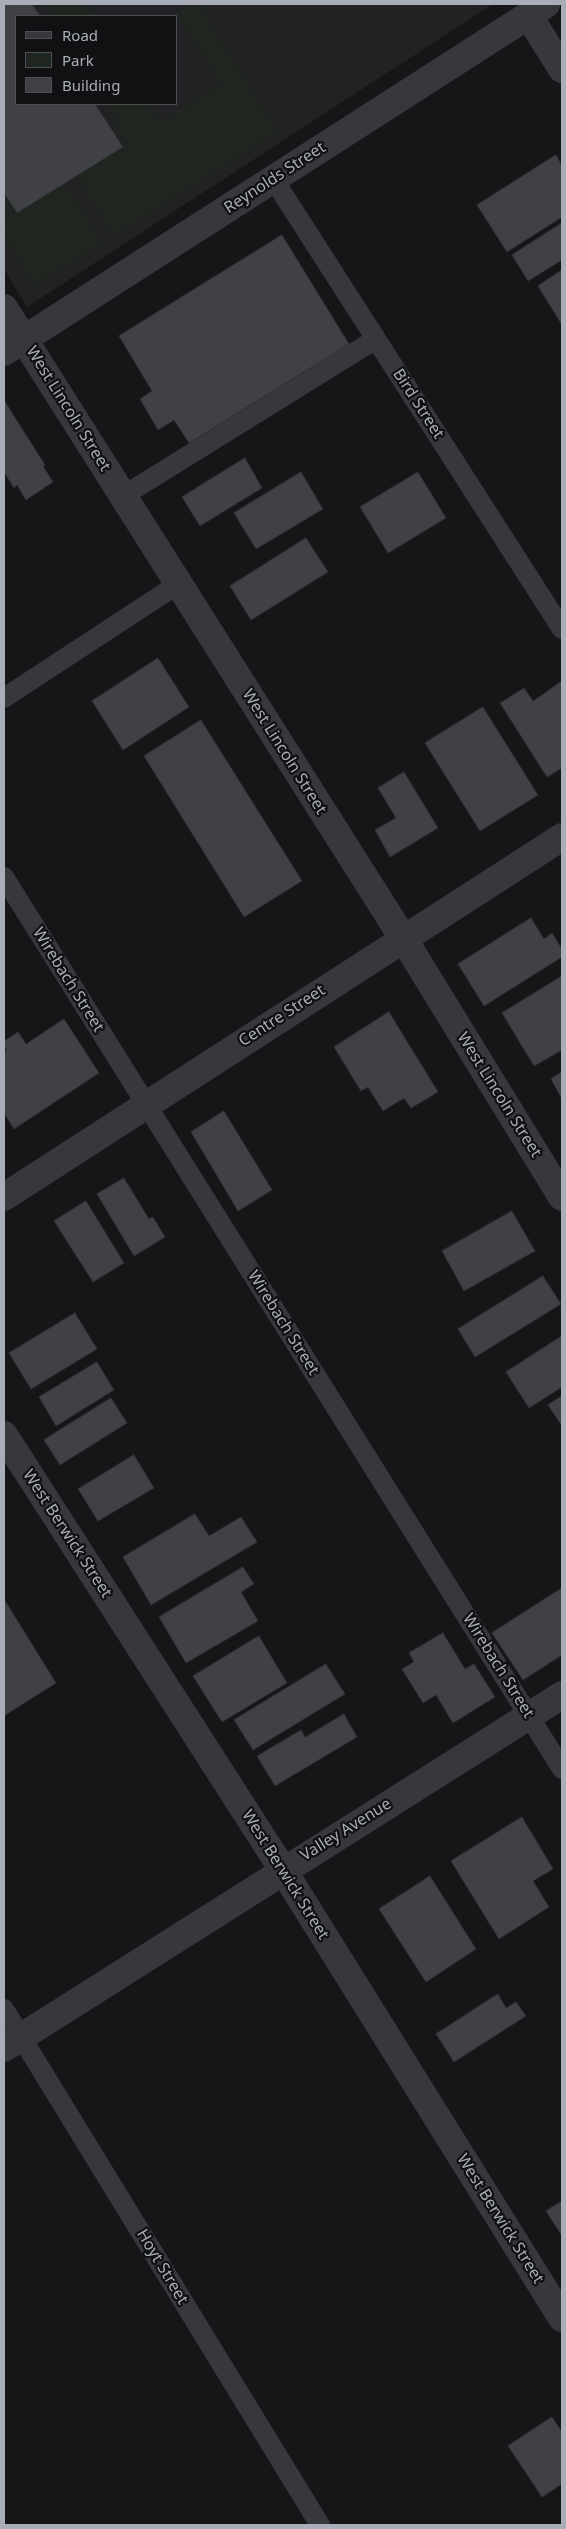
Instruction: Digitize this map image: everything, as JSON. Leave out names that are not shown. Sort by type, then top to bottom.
[{"type":"street","points":[[537,10],[562,69]]},
{"type":"street","name":"Reynolds Street","points":[[14,346],[537,10]]},
{"type":"street","name":"West Lincoln Street","points":[[4,308],[14,346],[123,496],[403,938],[562,1197]]},
{"type":"street","name":"Centre Street","points":[[4,1197],[562,837]]},
{"type":"street","name":"West Berwick Street","points":[[4,1435],[282,1870],[562,2318]]},
{"type":"street","name":"Valley Avenue","points":[[12,2042],[562,1695]]},
{"type":"lane","name":"Bird Street","points":[[274,180],[562,629]]},
{"type":"lane","points":[[123,496],[376,339]]},
{"type":"lane","points":[[4,698],[178,584]]},
{"type":"lane","name":"Wirebach Street","points":[[4,877],[562,1768]]},
{"type":"lane","name":"Hoyt Street","points":[[4,2009],[12,2042],[320,2525]]},
{"type":"shaded area","points":[[4,4],[493,4],[27,307],[4,269]]},
{"type":"green space","points":[[46,4],[86,4],[93,15],[53,15]]},
{"type":"green space","points":[[186,4],[198,4],[278,132],[113,236],[81,184],[83,182],[78,175],[127,144],[114,124],[118,120],[110,105],[150,105],[161,122],[221,84],[177,14],[188,7]]},
{"type":"green space","points":[[63,185],[67,191],[70,190],[103,243],[34,285],[4,236],[4,221]]},
{"type":"green space","points":[[4,193],[14,210],[4,216]]},
{"type":"building","points":[[4,4],[32,4],[39,15],[15,15],[15,105],[96,105],[123,147],[17,213],[4,193]]},
{"type":"building","points":[[556,155],[562,166],[562,217],[507,252],[477,205]]},
{"type":"building","points":[[562,223],[562,260],[528,281],[512,255]]},
{"type":"building","points":[[282,235],[349,344],[189,443],[174,420],[158,430],[140,399],[152,391],[119,336]]},
{"type":"building","points":[[562,270],[562,325],[538,286]]},
{"type":"building","points":[[4,400],[45,465],[43,466],[53,482],[26,500],[17,485],[14,488],[4,472]]},
{"type":"building","points":[[245,458],[262,488],[200,526],[182,497]]},
{"type":"building","points":[[301,472],[323,509],[256,549],[234,513]]},
{"type":"building","points":[[418,472],[446,518],[388,553],[360,507]]},
{"type":"building","points":[[306,538],[328,572],[251,620],[230,586]]},
{"type":"building","points":[[158,658],[189,707],[123,750],[92,701]]},
{"type":"building","points":[[562,681],[562,768],[547,777],[500,703],[524,688],[533,701]]},
{"type":"building","points":[[483,707],[538,795],[480,831],[425,743]]},
{"type":"building","points":[[201,720],[302,881],[244,917],[144,756]]},
{"type":"building","points":[[404,772],[438,828],[390,857],[375,830],[396,818],[378,788]]},
{"type":"building","points":[[531,918],[544,939],[552,933],[562,949],[562,957],[484,1006],[458,964]]},
{"type":"building","points":[[562,976],[562,1050],[534,1066],[502,1013]]},
{"type":"building","points":[[389,1012],[438,1092],[411,1108],[404,1098],[383,1111],[368,1087],[361,1091],[334,1047]]},
{"type":"building","points":[[64,1019],[99,1073],[14,1129],[4,1113],[4,1054],[6,1052],[4,1041],[18,1032],[26,1044]]},
{"type":"building","points":[[562,1072],[562,1099],[551,1079]]},
{"type":"building","points":[[224,1111],[272,1190],[238,1211],[191,1132]]},
{"type":"building","points":[[124,1178],[149,1219],[153,1217],[165,1237],[134,1256],[97,1194]]},
{"type":"building","points":[[86,1201],[124,1263],[93,1282],[54,1221]]},
{"type":"building","points":[[512,1211],[535,1251],[464,1291],[442,1251]]},
{"type":"building","points":[[543,1276],[561,1304],[475,1357],[458,1329]]},
{"type":"building","points":[[75,1313],[97,1349],[31,1389],[9,1353]]},
{"type":"building","points":[[562,1336],[562,1387],[529,1408],[506,1372]]},
{"type":"building","points":[[97,1362],[114,1390],[56,1426],[39,1397]]},
{"type":"building","points":[[562,1396],[562,1426],[548,1405]]},
{"type":"building","points":[[111,1398],[127,1423],[60,1465],[44,1440]]},
{"type":"building","points":[[134,1455],[154,1488],[98,1521],[78,1489]]},
{"type":"building","points":[[195,1514],[209,1536],[241,1517],[257,1542],[151,1605],[123,1557]]},
{"type":"building","points":[[243,1567],[254,1584],[241,1592],[258,1621],[186,1663],[159,1617]]},
{"type":"building","points":[[562,1588],[562,1655],[523,1680],[492,1633]]},
{"type":"building","points":[[4,1599],[56,1683],[4,1716]]},
{"type":"building","points":[[443,1633],[465,1669],[474,1664],[495,1697],[453,1723],[436,1695],[423,1703],[402,1669],[414,1662],[409,1653]]},
{"type":"building","points":[[259,1636],[287,1683],[222,1722],[193,1676]]},
{"type":"building","points":[[326,1664],[345,1694],[253,1750],[234,1720]]},
{"type":"building","points":[[344,1714],[357,1737],[275,1786],[257,1756],[301,1730],[305,1737]]},
{"type":"building","points":[[522,1817],[553,1869],[533,1881],[549,1907],[499,1939],[451,1861]]},
{"type":"building","points":[[430,1876],[476,1949],[426,1982],[379,1909]]},
{"type":"building","points":[[498,1994],[506,2008],[516,2002],[526,2016],[454,2062],[436,2034]]},
{"type":"building","points":[[562,2201],[562,2236],[546,2211]]},
{"type":"building","points":[[552,2417],[562,2432],[562,2484],[542,2497],[508,2446]]}]
